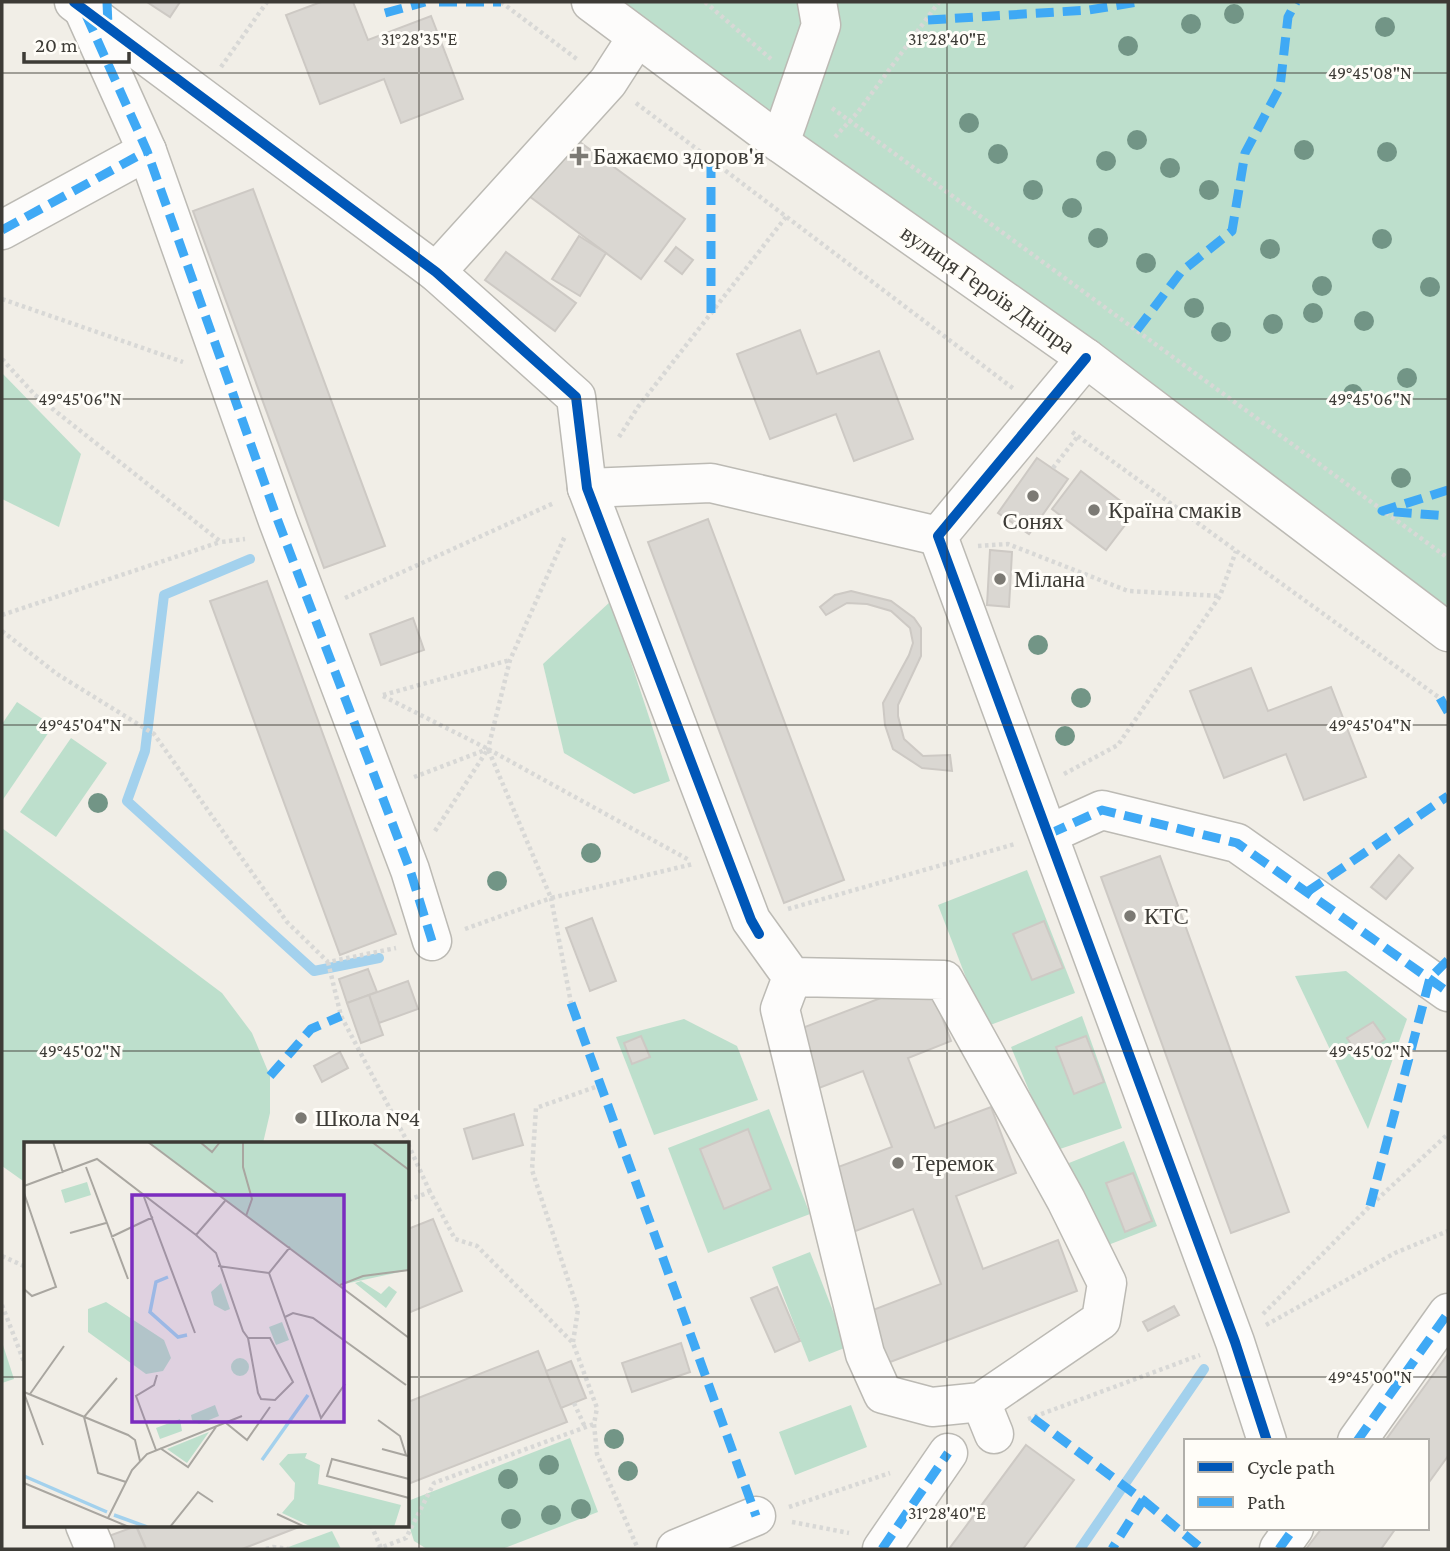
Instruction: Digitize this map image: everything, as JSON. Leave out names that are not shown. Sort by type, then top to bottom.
[{"type":"street","name":"вулиця Героїв Дніпра","points":[[591,2],[780,143],[1086,358],[1440,617]]},
{"type":"street","points":[[780,143],[802,86],[821,24],[817,2]]},
{"type":"street","points":[[79,5],[436,272],[576,397],[587,488],[751,920],[792,977]]},
{"type":"street","points":[[79,5],[147,151],[282,533],[410,870],[432,941]]},
{"type":"street","points":[[436,272],[608,82],[637,37]]},
{"type":"street","points":[[2,230],[147,151]]},
{"type":"street","points":[[940,542],[1086,358]]},
{"type":"street","points":[[587,488],[711,483],[940,542]]},
{"type":"street","points":[[940,542],[1235,1342],[1267,1439]]},
{"type":"street","points":[[1049,834],[1102,810],[1237,843],[1448,992]]},
{"type":"street","points":[[792,977],[944,980],[1066,1200],[1107,1283],[1101,1320],[987,1418],[883,1394],[865,1354],[780,1009],[792,977]]},
{"type":"street","points":[[1358,1439],[1448,1313]]},
{"type":"street","points":[[885,1545],[948,1453]]},
{"type":"street","points":[[676,1549],[756,1516]]},
{"type":"street","points":[[85,1526],[95,1549]]},
{"type":"street","points":[[1279,1549],[1293,1530]]},
{"type":"path","points":[[201,96],[267,2]]},
{"type":"path","points":[[500,2],[1043,411],[1448,704]]},
{"type":"path","points":[[705,2],[802,86],[1448,558]]},
{"type":"path","points":[[849,120],[939,2]]},
{"type":"path","points":[[638,407],[786,217]]},
{"type":"path","points":[[2,299],[227,378]]},
{"type":"path","points":[[2,359],[35,395],[220,542]]},
{"type":"path","points":[[1053,468],[1078,436]]},
{"type":"path","points":[[313,613],[587,488]]},
{"type":"path","points":[[410,870],[488,749],[510,660],[587,488]]},
{"type":"path","points":[[2,615],[220,542],[282,533]]},
{"type":"path","points":[[940,542],[1008,544],[1129,591],[1220,596]]},
{"type":"path","points":[[1033,791],[1118,745],[1220,596],[1236,551]]},
{"type":"path","points":[[2,631],[57,674],[154,734],[288,922],[328,962],[341,1016],[407,1142]]},
{"type":"path","points":[[383,695],[510,660]]},
{"type":"path","points":[[333,667],[696,864]]},
{"type":"path","points":[[381,790],[488,749]]},
{"type":"path","points":[[328,962],[432,941],[551,898],[572,1003]]},
{"type":"path","points":[[573,1342],[578,1310],[532,1170],[536,1108],[601,1086]]},
{"type":"path","points":[[1235,1342],[1370,1206],[1448,1134]]},
{"type":"path","points":[[410,1147],[455,1239],[477,1246],[573,1342],[597,1408],[594,1424],[597,1454],[638,1549]]},
{"type":"path","points":[[410,1199],[430,1192]]},
{"type":"path","points":[[1235,1342],[1395,1253],[1448,1231]]},
{"type":"path","points":[[2,1256],[24,1266]]},
{"type":"path","points":[[2,1305],[24,1362]]},
{"type":"path","points":[[574,1403],[585,1427]]},
{"type":"path","points":[[371,1526],[379,1549],[406,1538],[434,1483],[594,1424]]},
{"type":"path","points":[[756,1516],[885,1545]]},
{"type":"path","points":[[266,1549],[289,1549]]},
{"type":"green space","points":[[591,2],[1448,2],[1448,604],[1424,614]]},
{"type":"green space","points":[[2,373],[81,454],[59,527],[2,499]]},
{"type":"green space","points":[[611,601],[670,781],[634,794],[564,753],[543,664]]},
{"type":"green space","points":[[17,702],[53,726],[2,801],[2,724]]},
{"type":"green space","points":[[71,738],[107,763],[56,837],[20,812]]},
{"type":"green space","points":[[2,828],[222,993],[252,1033],[270,1076],[270,1113],[263,1142],[24,1142],[24,1182],[2,1166]]},
{"type":"green space","points":[[1027,870],[1075,993],[985,1027],[938,905]]},
{"type":"green space","points":[[1346,971],[1407,1019],[1368,1129],[1295,976]]},
{"type":"green space","points":[[1082,1016],[1122,1128],[1054,1151],[1011,1047]]},
{"type":"green space","points":[[684,1019],[737,1046],[758,1100],[654,1135],[616,1037]]},
{"type":"green space","points":[[769,1109],[810,1214],[708,1253],[668,1148]]},
{"type":"green space","points":[[1124,1141],[1157,1226],[1103,1247],[1069,1163]]},
{"type":"green space","points":[[810,1252],[847,1347],[809,1362],[772,1267]]},
{"type":"green space","points":[[2,1342],[14,1379],[2,1383]]},
{"type":"green space","points":[[851,1405],[867,1447],[795,1475],[779,1432]]},
{"type":"green space","points":[[570,1438],[598,1512],[502,1549],[427,1549],[414,1541],[409,1526],[410,1500]]},
{"type":"green space","points":[[332,1531],[341,1549],[283,1549]]},
{"type":"building","points":[[147,2],[180,2],[170,17]]},
{"type":"building","points":[[321,2],[353,2],[368,40],[431,16],[463,99],[401,123],[384,79],[320,104],[286,15]]},
{"type":"building","points":[[573,137],[685,219],[641,279],[529,196]]},
{"type":"building","points":[[253,189],[385,546],[324,568],[193,211]]},
{"type":"building","points":[[579,236],[606,253],[580,296],[552,279]]},
{"type":"building","points":[[676,247],[693,260],[682,274],[665,261]]},
{"type":"building","points":[[506,252],[576,303],[555,331],[485,280]]},
{"type":"building","points":[[800,330],[817,374],[879,351],[913,439],[854,461],[836,414],[770,439],[737,354]]},
{"type":"building","name":"Сонях","points":[[1037,458],[1068,479],[1029,534],[998,513]]},
{"type":"building","name":"Країна смаків","points":[[1081,471],[1135,512],[1106,550],[1052,509]]},
{"type":"building","points":[[708,519],[844,880],[784,903],[648,542]]},
{"type":"building","name":"Мілана","points":[[990,550],[1012,552],[1009,607],[987,605]]},
{"type":"building","points":[[267,581],[396,934],[340,955],[210,601]]},
{"type":"building","points":[[851,591],[891,601],[914,618],[921,628],[921,656],[898,705],[898,716],[904,739],[923,756],[950,755],[952,771],[922,768],[893,749],[885,725],[883,703],[909,655],[913,643],[910,628],[891,611],[867,604],[847,603],[826,615],[820,607],[835,595]]},
{"type":"building","points":[[413,618],[424,650],[381,665],[370,634]]},
{"type":"building","points":[[1251,668],[1268,711],[1331,687],[1366,777],[1304,800],[1286,754],[1224,778],[1190,691]]},
{"type":"building","points":[[1399,855],[1413,868],[1386,899],[1371,887]]},
{"type":"building","points":[[1160,856],[1289,1212],[1231,1233],[1101,877]]},
{"type":"building","points":[[592,918],[616,981],[590,991],[566,928]]},
{"type":"building","points":[[1044,921],[1063,968],[1032,980],[1013,934]]},
{"type":"building","points":[[368,969],[377,992],[347,1003],[339,979]]},
{"type":"building","points":[[928,980],[951,1041],[908,1058],[935,1128],[991,1107],[1016,1173],[956,1196],[983,1269],[1058,1240],[1077,1291],[885,1364],[865,1313],[941,1284],[913,1209],[853,1232],[830,1170],[892,1147],[863,1071],[819,1088],[797,1030]]},
{"type":"building","points":[[408,981],[418,1009],[379,1023],[369,995]]},
{"type":"building","points":[[369,995],[383,1035],[361,1043],[347,1003]]},
{"type":"building","points":[[1373,1022],[1385,1039],[1359,1056],[1347,1038]]},
{"type":"building","points":[[641,1036],[650,1057],[632,1064],[624,1043]]},
{"type":"building","points":[[1086,1036],[1104,1082],[1074,1094],[1056,1047]]},
{"type":"building","points":[[340,1052],[348,1068],[322,1082],[314,1066]]},
{"type":"building","points":[[514,1114],[523,1145],[473,1159],[464,1129]]},
{"type":"building","points":[[748,1129],[771,1189],[724,1209],[700,1149]]},
{"type":"building","points":[[1133,1173],[1152,1221],[1125,1232],[1106,1183]]},
{"type":"building","points":[[433,1219],[462,1291],[410,1312],[410,1228]]},
{"type":"building","points":[[777,1287],[800,1341],[775,1352],[751,1298]]},
{"type":"building","points":[[1174,1306],[1179,1315],[1148,1331],[1143,1322]]},
{"type":"building","points":[[681,1343],[690,1372],[632,1392],[622,1363]]},
{"type":"building","points":[[538,1351],[567,1422],[410,1483],[410,1401]]},
{"type":"building","points":[[1448,1354],[1448,1456],[1429,1482],[1429,1439],[1386,1439]]},
{"type":"building","points":[[571,1361],[586,1398],[561,1408],[546,1371]]},
{"type":"building","points":[[1026,1445],[1074,1480],[1023,1549],[949,1549]]},
{"type":"building","points":[[136,1526],[301,1526],[242,1549],[146,1549]]},
{"type":"building","points":[[136,1526],[146,1549],[111,1549],[106,1537]]},
{"type":"building","points":[[1320,1530],[1395,1530],[1381,1549],[1306,1549]]},
{"type":"waterway","points":[[250,559],[164,595],[145,751],[127,801],[314,971],[379,958]]},
{"type":"waterway","points":[[1080,1549],[1204,1369]]},
{"type":"marked path","points":[[107,2],[108,26]]},
{"type":"marked path","points":[[385,13],[425,2]]},
{"type":"marked path","points":[[439,2],[501,2]]},
{"type":"marked path","points":[[928,20],[1089,10],[1138,2]]},
{"type":"marked path","points":[[1137,330],[1181,272],[1232,231],[1245,153],[1280,87],[1288,17],[1296,2]]},
{"type":"marked path","points":[[86,15],[147,151],[278,521],[410,870],[432,941]]},
{"type":"marked path","points":[[2,230],[147,151]]},
{"type":"marked path","points":[[711,160],[711,313]]},
{"type":"marked path","points":[[1448,490],[1382,511],[1448,516]]},
{"type":"marked path","points":[[1440,698],[1448,712]]},
{"type":"marked path","points":[[1307,892],[1448,796]]},
{"type":"marked path","points":[[1049,834],[1102,810],[1237,843],[1448,992]]},
{"type":"marked path","points":[[1370,1206],[1430,978],[1448,960]]},
{"type":"marked path","points":[[571,1003],[756,1516]]},
{"type":"marked path","points":[[270,1076],[311,1029],[341,1016]]},
{"type":"marked path","points":[[1358,1439],[1448,1313]]},
{"type":"marked path","points":[[1033,1418],[1143,1500],[1112,1549]]},
{"type":"marked path","points":[[882,1549],[948,1453]]},
{"type":"marked path","points":[[1143,1500],[1202,1549]]},
{"type":"marked path","points":[[1279,1549],[1293,1530]]},
{"type":"cycle path","points":[[74,2],[436,272],[576,397],[587,488],[751,920],[759,934]]},
{"type":"cycle path","points":[[1086,358],[938,536],[1235,1342],[1266,1439]]},
{"type":"place","name":"Бажаємо здоров'я","points":[[579,156]]},
{"type":"place","name":"Сонях","points":[[1033,496]]},
{"type":"place","name":"Країна смаків","points":[[1094,510]]},
{"type":"place","name":"Мілана","points":[[1000,579]]},
{"type":"place","name":"КТС","points":[[1130,916]]},
{"type":"place","name":"Школа №4","points":[[301,1118]]},
{"type":"place","name":"Теремок","points":[[898,1163]]}]
